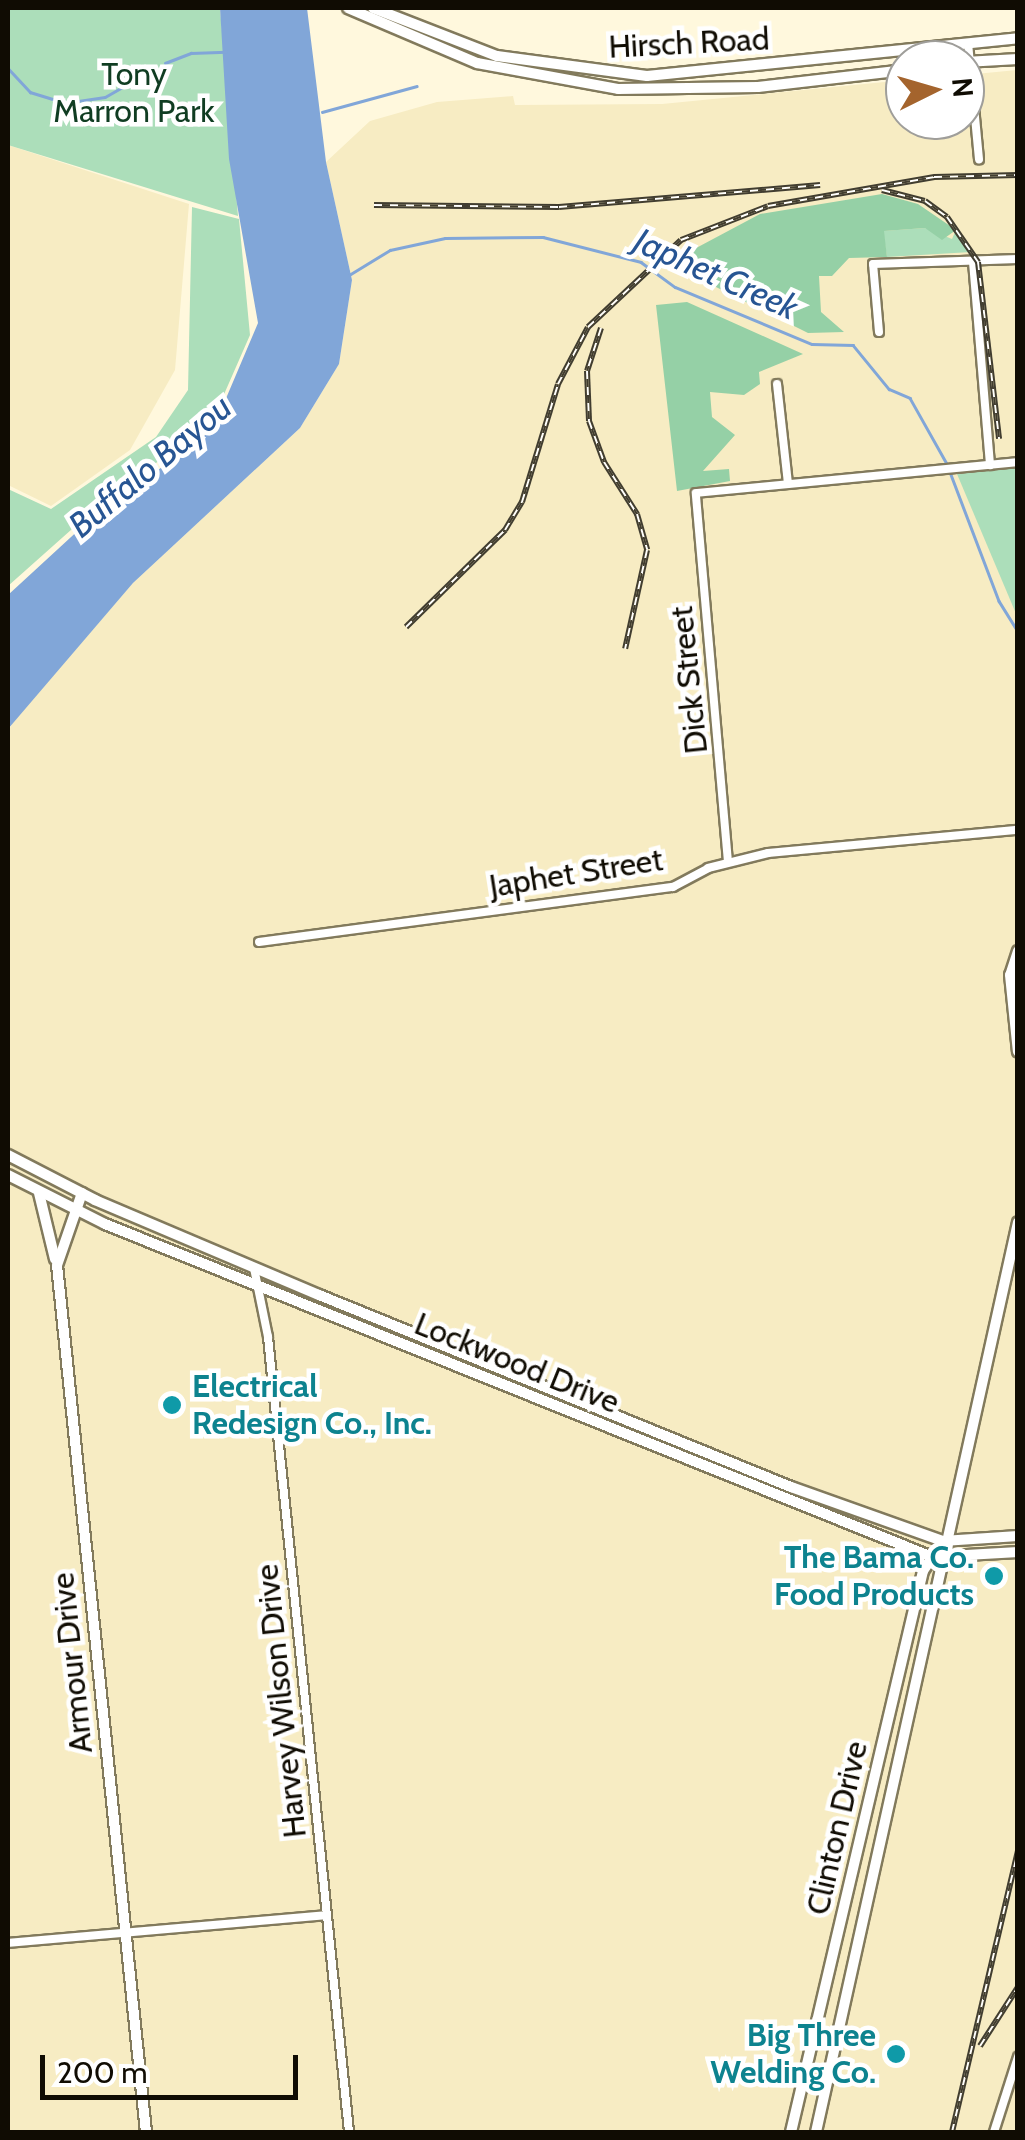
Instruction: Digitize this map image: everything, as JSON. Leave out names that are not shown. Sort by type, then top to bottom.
[{"type":"main road","name":"Hirsch Road","points":[[348,8],[536,65],[648,76],[885,52]]},
{"type":"main road","name":"Hirsch Road","points":[[373,8],[392,24],[477,63],[618,89],[758,88],[885,72]]},
{"type":"main road","name":"Hirsch Road","points":[[985,41],[1018,38]]},
{"type":"main road","points":[[985,61],[1018,58]]},
{"type":"main road","points":[[1018,950],[1010,974],[1018,1052]]},
{"type":"main road","name":"Lockwood Drive","points":[[8,1154],[82,1193],[376,1319],[721,1474],[816,1512],[938,1559],[1018,1552]]},
{"type":"main road","name":"Lockwood Drive","points":[[8,1174],[75,1210],[262,1284],[370,1332],[464,1361],[822,1498],[943,1541],[1018,1536]]},
{"type":"main road","points":[[39,1192],[56,1265]]},
{"type":"main road","name":"Armour Drive","points":[[82,1193],[56,1265],[146,2132]]},
{"type":"main road","name":"Clinton Drive","points":[[816,2132],[877,1869],[938,1559],[1018,1222]]},
{"type":"main road","points":[[370,1332],[376,1319]]},
{"type":"main road","points":[[721,1474],[725,1461]]},
{"type":"main road","points":[[757,1488],[762,1476]]},
{"type":"main road","points":[[816,1512],[822,1498]]},
{"type":"main road","name":"Clinton Drive","points":[[791,2132],[923,1572],[938,1559]]},
{"type":"main road","points":[[854,1866],[877,1869]]},
{"type":"main road","points":[[806,2068],[828,2073]]},
{"type":"street","points":[[977,140],[979,159]]},
{"type":"street","points":[[879,332],[872,264],[956,256],[972,262],[1018,258]]},
{"type":"street","points":[[972,262],[986,465]]},
{"type":"street","points":[[777,384],[788,484],[1018,462]]},
{"type":"street","name":"Dick Street","points":[[728,862],[696,494],[788,484]]},
{"type":"street","name":"Japhet Street","points":[[259,942],[673,887],[728,862],[1018,830]]},
{"type":"street","name":"Harvey Wilson Drive","points":[[253,1266],[262,1284],[349,2132]]},
{"type":"street","points":[[8,1943],[328,1915]]},
{"type":"street","points":[[994,2132],[1018,2056]]},
{"type":"shaded area","points":[[1017,70],[1017,2132],[8,2132],[8,732],[133,583],[300,428],[339,364],[352,280],[326,162],[370,121],[437,102],[513,96],[515,105],[662,104],[885,82],[885,140],[985,140],[985,73]]},
{"type":"shaded area","points":[[8,145],[189,204],[175,370],[130,450],[51,506],[8,485]]},
{"type":"green space","name":"Tony Marron Park","points":[[8,8],[220,8],[238,216],[8,145]]},
{"type":"green space","points":[[882,194],[918,204],[956,230],[942,240],[925,228],[884,231],[887,257],[849,258],[832,276],[819,276],[821,312],[844,332],[808,333],[668,263],[760,214]]},
{"type":"green space","points":[[192,207],[239,219],[250,335],[211,424],[108,497],[8,586],[8,489],[51,509],[156,437],[188,390]]},
{"type":"green space","points":[[925,228],[952,239],[956,230],[971,252],[887,257],[883,231]]},
{"type":"green space","points":[[687,302],[803,354],[759,372],[760,384],[744,395],[710,392],[712,417],[735,435],[703,471],[729,469],[730,481],[677,491],[656,305]]},
{"type":"green space","points":[[1018,467],[1017,616],[957,474]]},
{"type":"water","points":[[220,8],[307,8],[326,162],[352,280],[339,364],[300,428],[133,583],[8,729],[8,595],[83,526],[213,429],[258,323],[229,159]]},
{"type":"waterway","points":[[165,63],[191,53],[226,52]]},
{"type":"waterway","points":[[8,68],[30,92],[65,103],[105,97],[147,73]]},
{"type":"waterway","points":[[322,112],[417,86]]},
{"type":"waterway","name":"Japhet Creek","points":[[349,275],[390,250],[445,238],[543,237],[641,262],[675,287],[812,344],[853,345],[889,389],[910,398],[947,464]]},
{"type":"waterway","name":"Japhet Creek","points":[[950,472],[999,601],[1018,631]]},
{"type":"railway","points":[[406,627],[505,530],[522,502],[558,384],[588,327],[681,240],[768,206],[934,177],[1018,175]]},
{"type":"railway","points":[[374,205],[559,207],[820,185]]},
{"type":"railway","points":[[882,190],[925,201],[947,217],[978,262],[999,439]]},
{"type":"railway","points":[[601,328],[587,371],[589,421],[604,462],[637,514],[647,550],[625,649]]},
{"type":"railway","points":[[952,2132],[1018,1851]]},
{"type":"railway","points":[[980,2046],[1018,1987]]},
{"type":"place","name":"Electrical Redesign Co., Inc.","points":[[172,1405]]},
{"type":"place","name":"The Bama Co. Food Products","points":[[994,1576]]},
{"type":"place","name":"Big Three Welding Co.","points":[[896,2054]]},
{"type":"water label","name":"Buffalo Bayou","points":[[150,466]]}]
